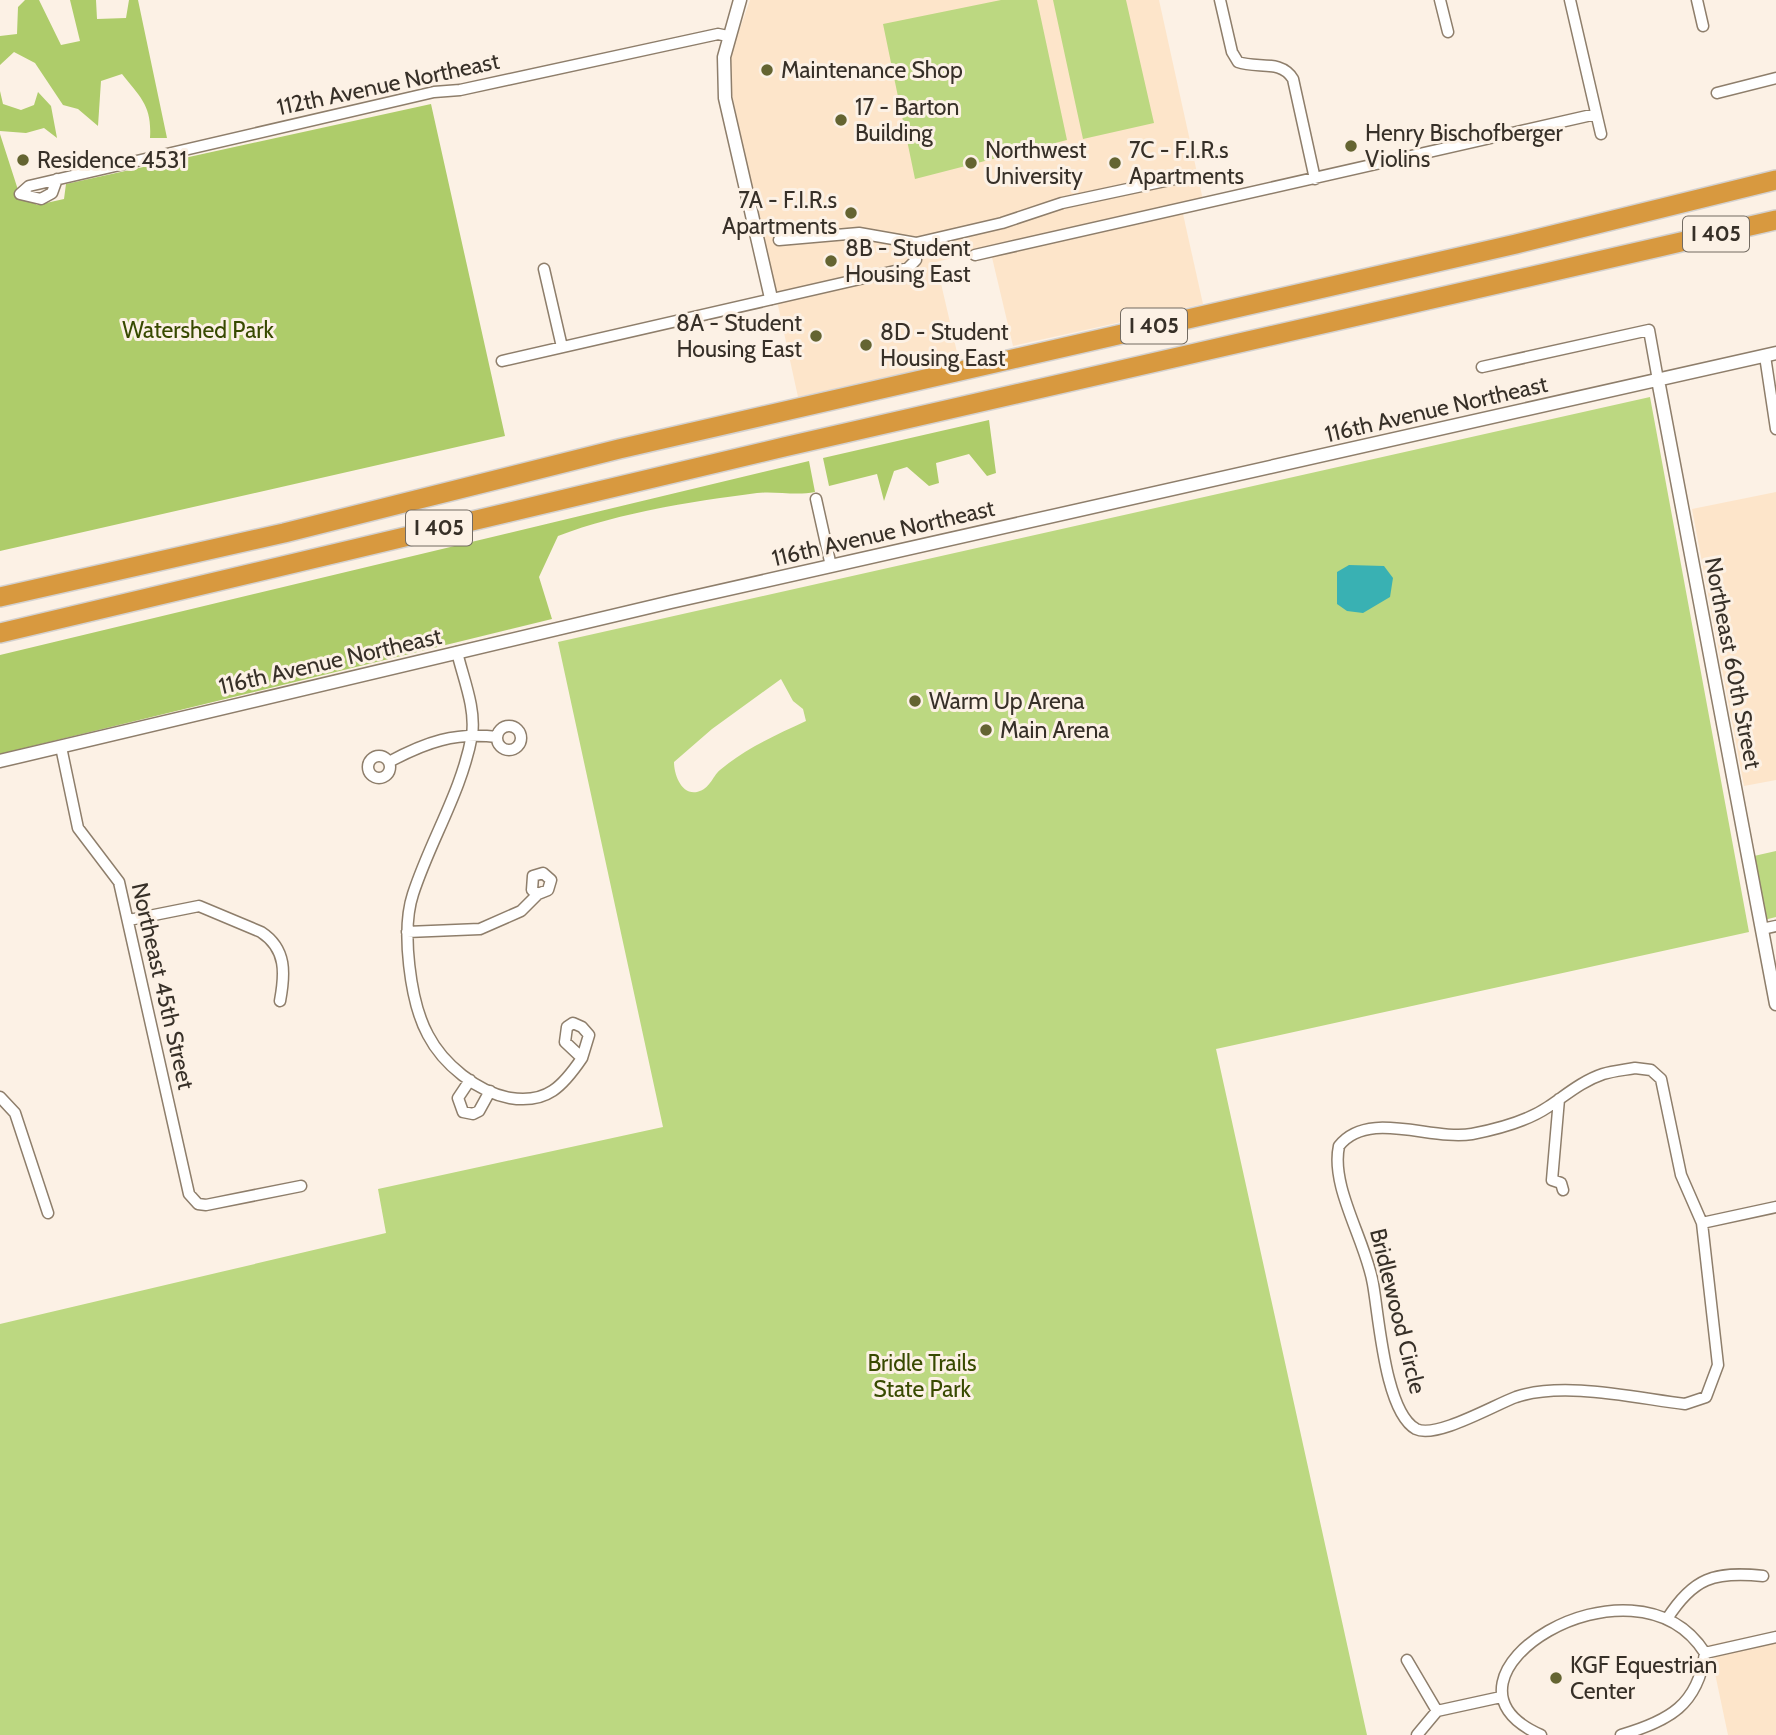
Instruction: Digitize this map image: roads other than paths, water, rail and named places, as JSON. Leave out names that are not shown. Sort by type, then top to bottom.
[{"type":"highway","name":"I 405","points":[[0,597],[284,533],[618,449],[1516,244],[1776,180]]},
{"type":"highway","name":"I 405","points":[[0,634],[289,568],[462,522],[1776,220]]},
{"type":"street","points":[[740,0],[724,57],[725,99],[771,298]]},
{"type":"street","points":[[1220,0],[1232,52],[1238,62],[1280,66],[1288,71],[1293,79],[1315,179]]},
{"type":"street","points":[[1440,0],[1448,32]]},
{"type":"street","points":[[1570,0],[1601,134]]},
{"type":"street","points":[[1698,0],[1703,26]]},
{"type":"street","name":"112th Avenue Northeast","points":[[57,179],[434,92],[460,90],[718,34],[728,36]]},
{"type":"street","points":[[1717,93],[1776,78]]},
{"type":"street","points":[[975,255],[1596,114]]},
{"type":"street","points":[[779,240],[859,233],[916,243],[1002,223],[1062,203],[1184,177]]},
{"type":"street","points":[[502,361],[908,268],[916,260],[916,243]]},
{"type":"street","points":[[544,269],[562,347]]},
{"type":"street","name":"Northeast 60th Street","points":[[1482,367],[1648,330],[1776,1004]]},
{"type":"street","points":[[1771,354],[1776,429]]},
{"type":"street","name":"116th Avenue Northeast","points":[[0,761],[831,566],[1771,354]]},
{"type":"street","points":[[816,499],[831,566]]},
{"type":"street","points":[[457,652],[472,716],[472,734],[455,790],[412,897],[407,932],[418,1007],[428,1035],[445,1059],[480,1086],[507,1098],[539,1099],[563,1085],[582,1058]]},
{"type":"street","points":[[389,762],[428,742],[472,734],[497,737]]},
{"type":"street","name":"Northeast 45th Street","points":[[61,747],[78,828],[116,876],[129,920],[186,1185],[196,1202],[215,1204],[301,1186]]},
{"type":"street","points":[[407,932],[457,932],[489,926],[521,911],[538,894]]},
{"type":"street","points":[[129,920],[194,906],[261,932],[270,938],[280,953],[284,980],[280,1002]]},
{"type":"street","points":[[1762,929],[1776,926]]},
{"type":"street","name":"Bridlewood Circle","points":[[1635,1068],[1651,1070],[1661,1079],[1681,1175],[1702,1223],[1718,1366],[1706,1397],[1685,1404],[1546,1390],[1518,1396],[1428,1433],[1415,1429],[1396,1400],[1390,1381],[1373,1279],[1336,1168],[1339,1146],[1354,1131],[1368,1128],[1399,1129],[1440,1136],[1471,1134],[1521,1121],[1559,1099],[1573,1088],[1603,1074],[1635,1068]]},
{"type":"street","points":[[480,1086],[479,1111],[469,1114],[463,1112],[458,1106],[458,1098],[480,1086]]},
{"type":"street","points":[[0,1097],[15,1113],[22,1129],[48,1213]]},
{"type":"street","points":[[1559,1099],[1552,1180],[1561,1183],[1563,1191]]},
{"type":"street","points":[[1702,1223],[1776,1207]]},
{"type":"street","points":[[1667,1619],[1683,1593],[1695,1585],[1741,1574],[1763,1576]]},
{"type":"street","points":[[1541,1735],[1515,1718],[1501,1697],[1509,1666],[1538,1634],[1568,1620],[1626,1611],[1667,1619],[1686,1631],[1705,1653],[1702,1676],[1673,1715],[1622,1735]]},
{"type":"street","points":[[1705,1653],[1776,1637]]},
{"type":"street","points":[[1407,1660],[1437,1711]]},
{"type":"street","points":[[1417,1735],[1437,1711],[1501,1697]]},
{"type":"water","points":[[1349,565],[1384,566],[1393,578],[1390,597],[1363,613],[1347,611],[1337,604],[1337,572]]},
{"type":"place","name":"Maintenance Shop","points":[[767,70]]},
{"type":"place","name":"17 - Barton Building","points":[[841,120]]},
{"type":"place","name":"Henry Bischofberger Violins","points":[[1351,146]]},
{"type":"place","name":"Residence 4531","points":[[23,160]]},
{"type":"place","name":"Northwest University","points":[[971,163]]},
{"type":"place","name":"7C - F.I.R.s Apartments","points":[[1115,163]]},
{"type":"place","name":"7A - F.I.R.s Apartments","points":[[851,213]]},
{"type":"place","name":"8B - Student Housing East","points":[[831,261]]},
{"type":"place","name":"8A - Student Housing East","points":[[816,336]]},
{"type":"place","name":"8D - Student Housing East","points":[[866,345]]},
{"type":"place","name":"Warm Up Arena","points":[[915,701]]},
{"type":"place","name":"Main Arena","points":[[986,730]]},
{"type":"place","name":"KGF Equestrian Center","points":[[1556,1678]]},
{"type":"park label","name":"Watershed Park","points":[[198,330]]},
{"type":"park label","name":"Bridle Trails State Park","points":[[922,1376]]}]
